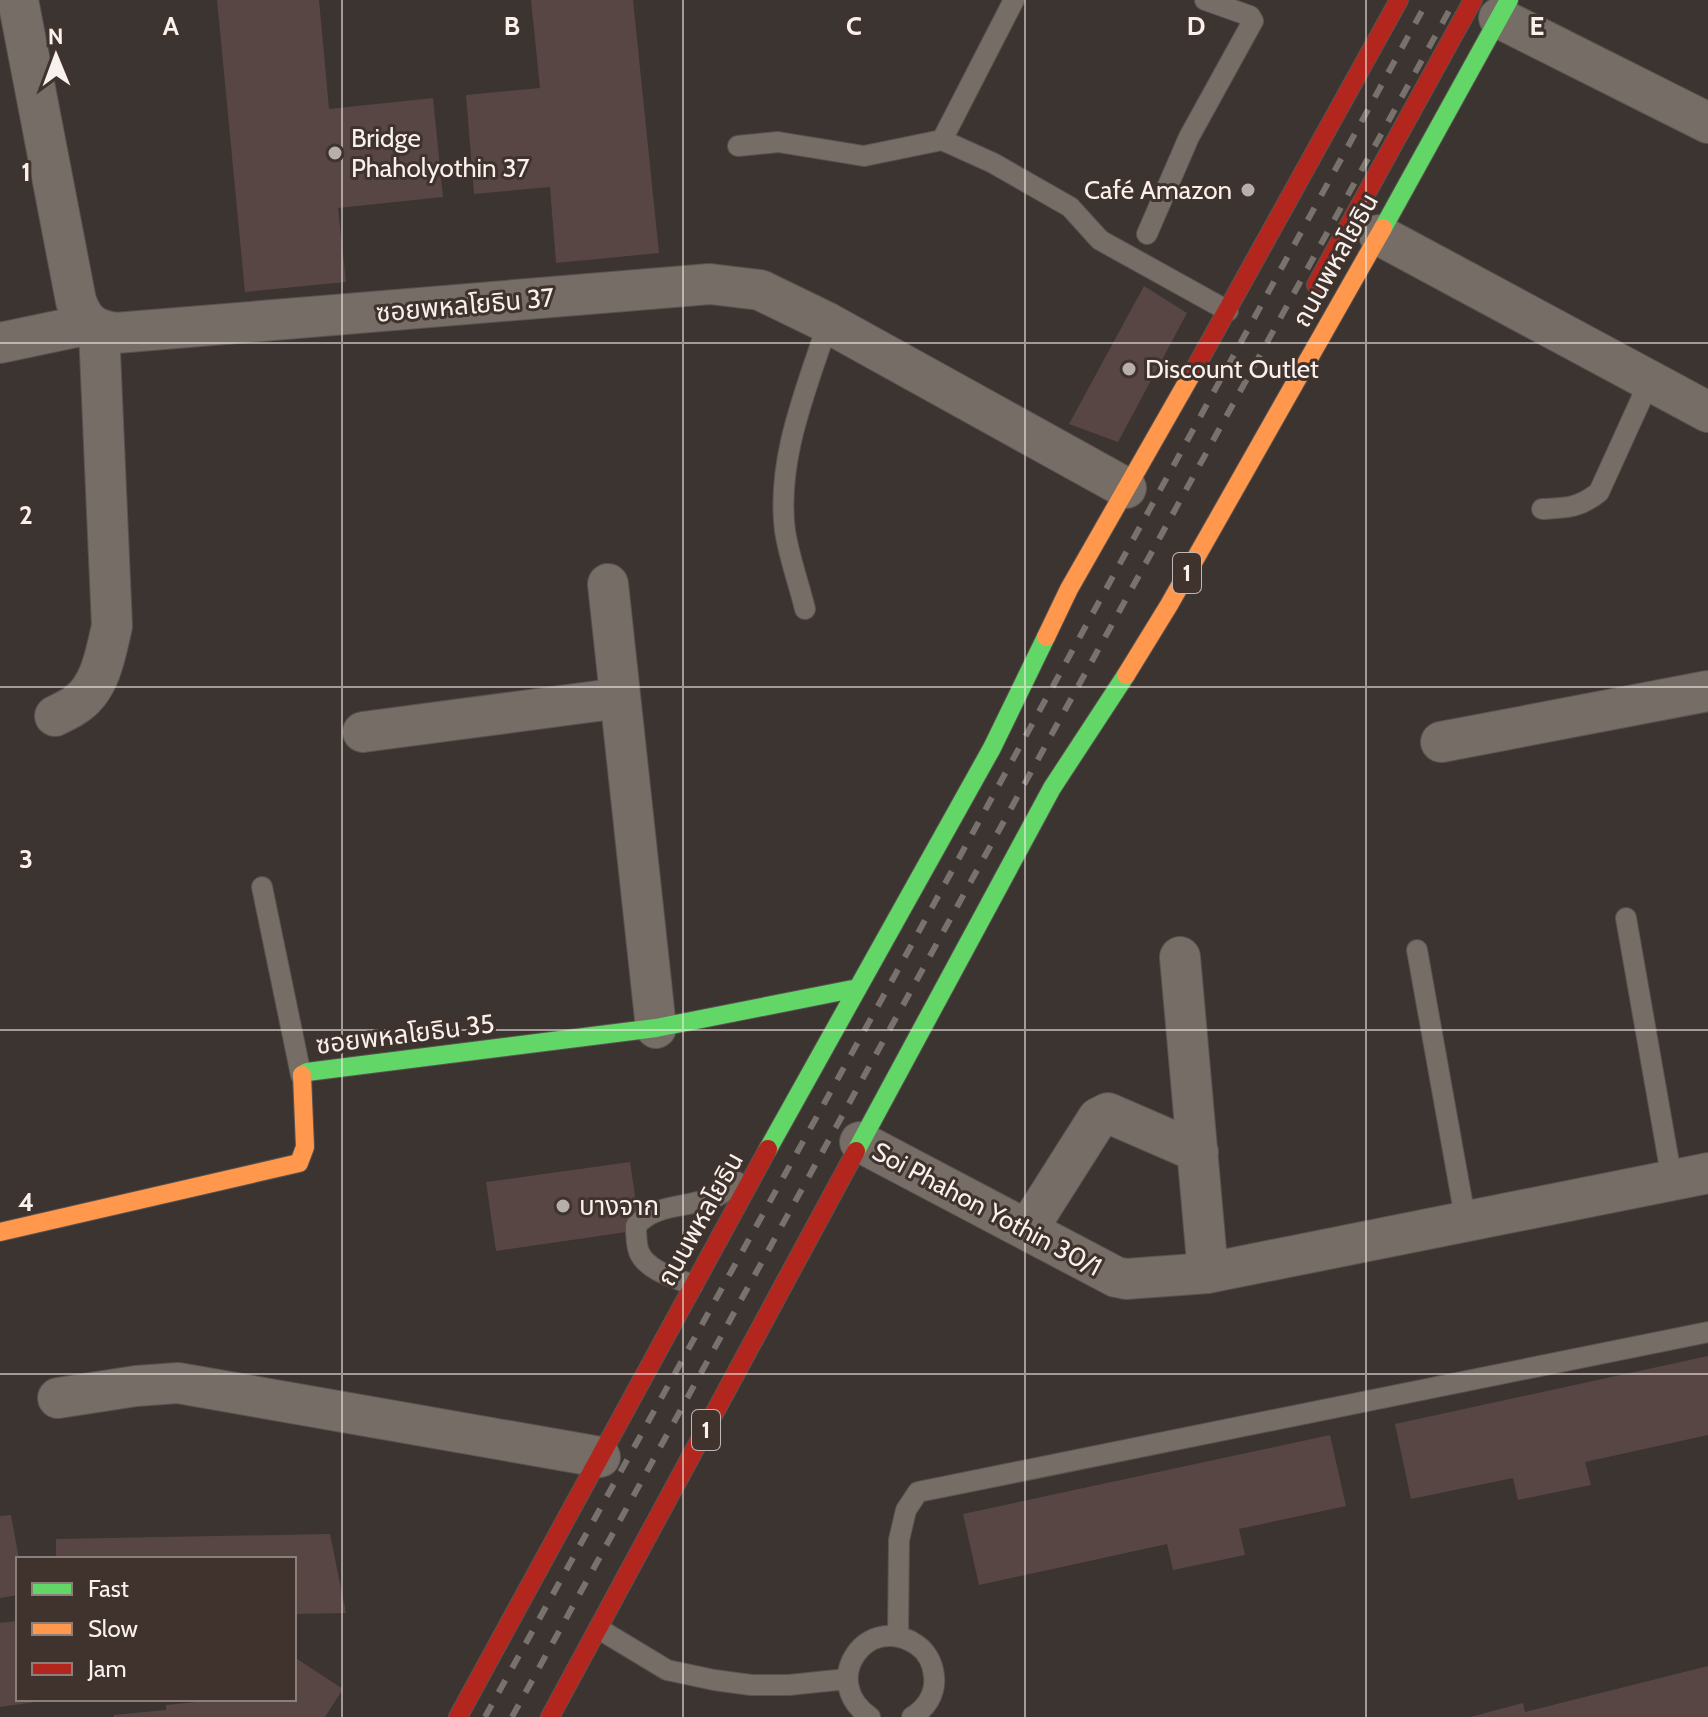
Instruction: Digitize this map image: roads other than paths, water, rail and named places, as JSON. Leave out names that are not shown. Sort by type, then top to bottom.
[{"type":"main road","name":"ถนนพหลโยธิน","points":[[458,1717],[785,1117],[992,748],[1069,589],[1228,311],[1399,0]]},
{"type":"main road","name":"ถนนพหลโยธิน","points":[[1306,302],[1412,112],[1494,6]]},
{"type":"main road","name":"ถนนพหลโยธิน","points":[[1052,788],[1142,650],[1379,235],[1494,6]]},
{"type":"main road","name":"ถนนพหลโยธิน","points":[[550,1717],[1052,788],[1101,682]]},
{"type":"main road","name":"ถนนพหลโยธิน","points":[[992,748],[1039,692]]},
{"type":"main road","name":"ซอยพหลโยธิน 35","points":[[0,1232],[299,1163],[305,1147],[301,1075],[307,1072],[656,1028],[858,988]]},
{"type":"street","points":[[18,0],[76,301],[81,315],[95,327],[112,626],[93,687],[79,703],[55,716]]},
{"type":"street","points":[[1494,6],[1708,123]]},
{"type":"street","points":[[1379,235],[1708,412]]},
{"type":"street","name":"ซอยพหลโยธิน 37","points":[[0,343],[95,327],[116,333],[710,284],[760,290],[828,323],[1126,488]]},
{"type":"street","points":[[608,584],[656,1028]]},
{"type":"street","points":[[1441,742],[1708,691]]},
{"type":"street","points":[[363,732],[620,698]]},
{"type":"street","points":[[1180,957],[1208,1273]]},
{"type":"street","points":[[1027,1230],[1098,1118],[1103,1115],[1108,1113],[1198,1152]]},
{"type":"street","name":"Soi Phahon Yothin 30/1","points":[[860,1142],[1116,1277],[1126,1279],[1208,1273],[1690,1176]]},
{"type":"street","points":[[58,1398],[178,1383],[600,1457]]},
{"type":"lane","points":[[942,140],[1014,0]]},
{"type":"lane","points":[[1147,234],[1189,137],[1253,21],[1250,16],[1205,0]]},
{"type":"lane","points":[[738,146],[778,142],[864,156],[942,140],[993,163],[1070,207],[1100,240],[1228,311]]},
{"type":"lane","points":[[805,609],[785,532],[783,485],[793,430],[828,323]]},
{"type":"lane","points":[[1542,509],[1570,508],[1588,501],[1599,492],[1650,380]]},
{"type":"lane","points":[[262,887],[301,1075]]},
{"type":"lane","points":[[1626,918],[1690,1176]]},
{"type":"lane","points":[[1417,950],[1466,1223]]},
{"type":"lane","points":[[693,1285],[646,1262],[638,1248],[636,1226],[643,1217],[717,1196],[737,1182],[785,1117]]},
{"type":"lane","points":[[898,1637],[899,1540],[906,1510],[918,1492],[1708,1332]]},
{"type":"lane","points":[[599,1629],[667,1670],[714,1680],[751,1685],[789,1685],[847,1679]]},
{"type":"lane","points":[[870,1717],[860,1710],[850,1696],[847,1679],[850,1662],[860,1648],[873,1639],[889,1635],[907,1638],[922,1647],[932,1662],[935,1679],[932,1696],[922,1710],[912,1717]]},
{"type":"railway","points":[[485,1717],[1428,0]]},
{"type":"railway","points":[[512,1717],[1455,0]]},
{"type":"place","name":"Bridge Phaholyothin 37","points":[[335,153]]},
{"type":"place","name":"Café Amazon","points":[[1248,190]]},
{"type":"place","name":"Discount Outlet","points":[[1129,369]]},
{"type":"place","name":"บางจาก","points":[[563,1206]]}]
